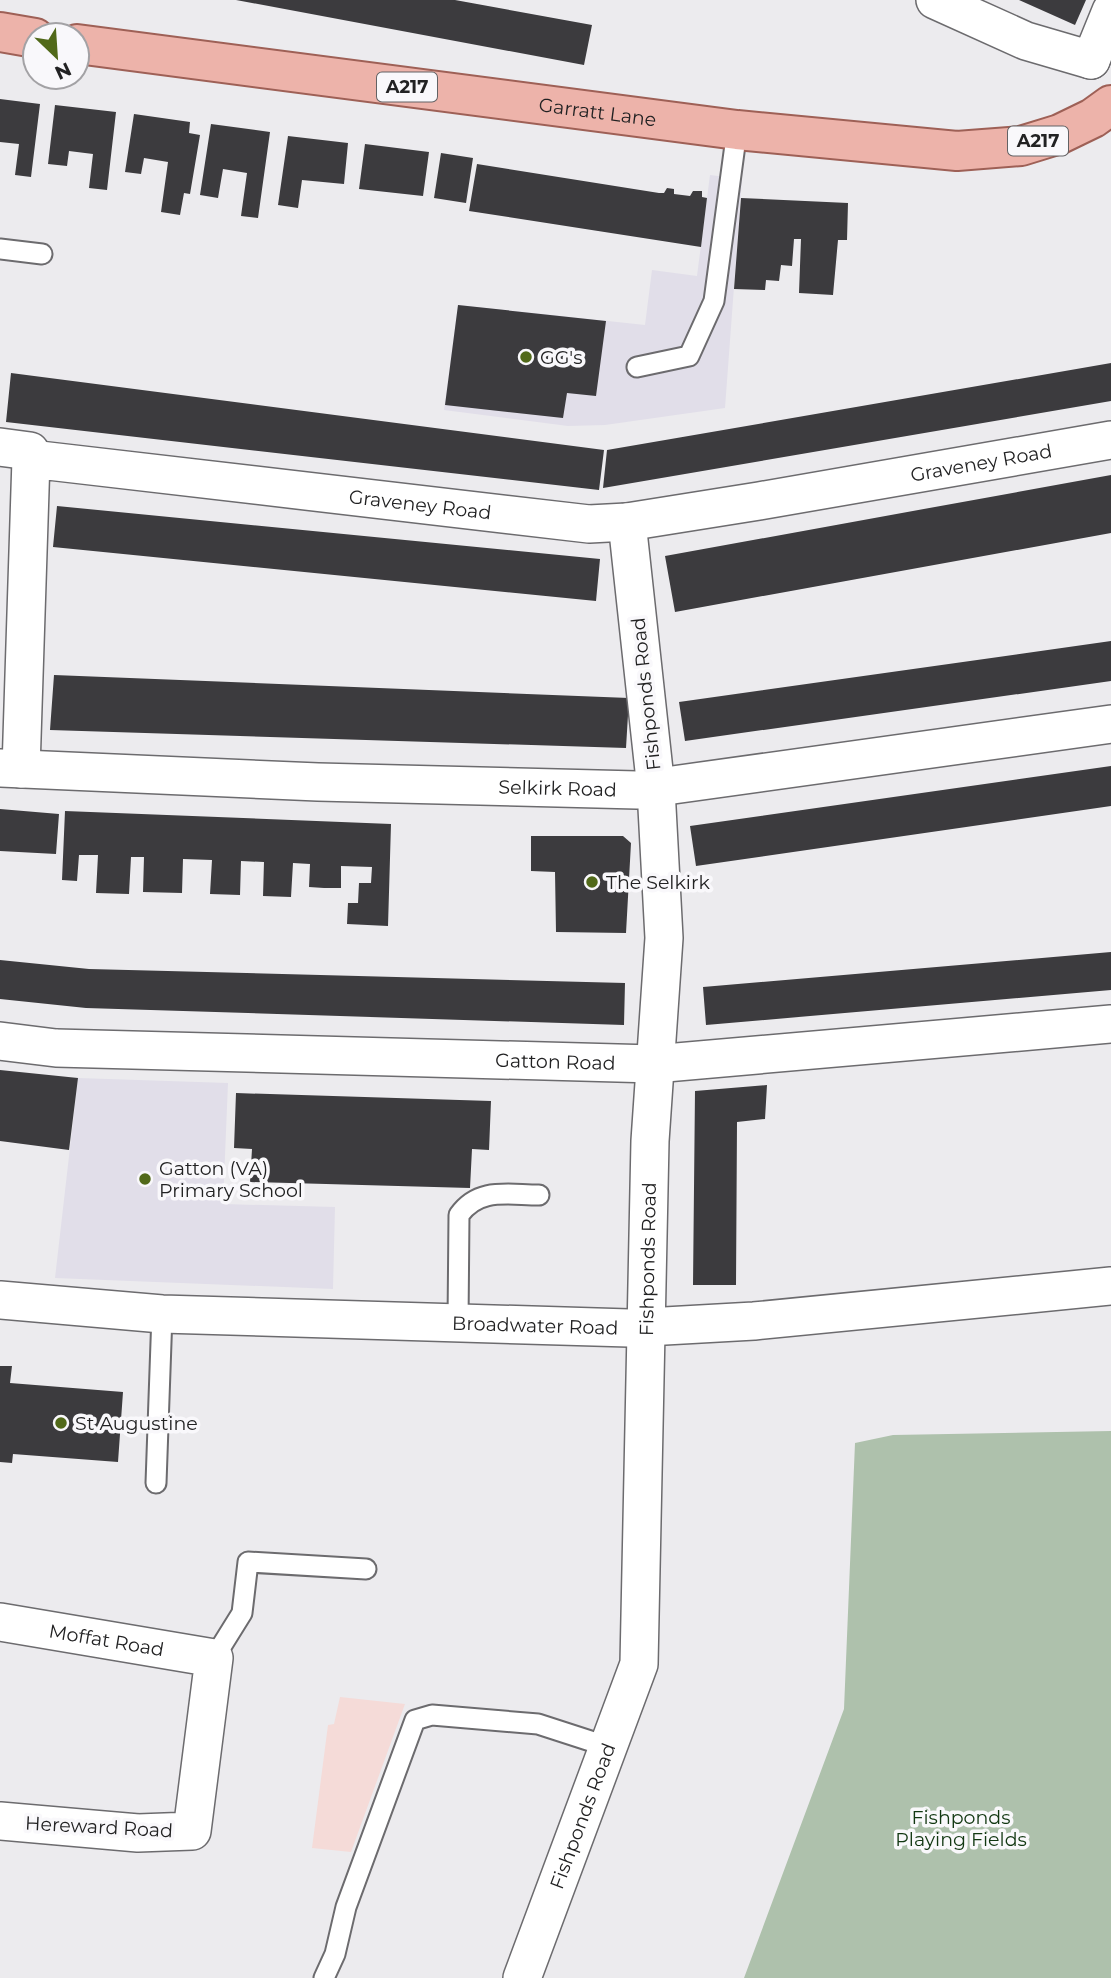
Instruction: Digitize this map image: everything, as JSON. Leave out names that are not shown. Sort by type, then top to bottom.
[{"type":"main road","points":[[0,32],[21,36]]},
{"type":"main road","name":"Garratt Lane","points":[[91,46],[737,130],[957,151],[1021,146],[1060,134],[1093,118],[1111,105]]},
{"type":"street","points":[[935,0],[1026,41],[1091,60],[1111,92]]},
{"type":"street","points":[[1091,60],[1111,11]]},
{"type":"street","name":"Graveney Road","points":[[10,768],[16,453],[589,524],[627,522],[1111,440]]},
{"type":"street","name":"Fishponds Road","points":[[522,1978],[639,1664],[645,1326],[654,1064],[664,938],[656,789],[627,522]]},
{"type":"street","name":"Selkirk Road","points":[[10,768],[318,782],[656,789],[1111,724]]},
{"type":"street","name":"Gatton Road","points":[[0,1041],[56,1048],[654,1064],[1111,1024]]},
{"type":"street","name":"Broadwater Road","points":[[0,1300],[162,1314],[645,1326],[754,1321],[1111,1286]]},
{"type":"street","name":"Moffat Road","points":[[0,1622],[214,1658]]},
{"type":"street","name":"Hereward Road","points":[[0,1821],[138,1833],[192,1831],[214,1658]]},
{"type":"lane","points":[[637,367],[689,356],[714,301],[737,130]]},
{"type":"lane","points":[[0,249],[41,254]]},
{"type":"lane","points":[[458,1323],[460,1215],[468,1202],[483,1194],[539,1195]]},
{"type":"lane","points":[[156,1483],[162,1314]]},
{"type":"lane","points":[[214,1658],[242,1612],[247,1562],[366,1569]]},
{"type":"lane","points":[[324,1978],[335,1954],[346,1908],[415,1720],[432,1716],[538,1724],[609,1747]]},
{"type":"shaded area","points":[[710,175],[742,179],[725,408],[605,425],[568,426],[444,410],[458,305],[645,325],[652,270],[697,276]]},
{"type":"shaded area","name":"Gatton (VA) Primary School","points":[[78,1078],[228,1083],[223,1204],[335,1207],[333,1289],[55,1278]]},
{"type":"shaded area","points":[[340,1697],[405,1704],[351,1852],[312,1848],[328,1725],[334,1724]]},
{"type":"green space","name":"Fishponds Playing Fields","points":[[1111,1431],[1111,1978],[744,1978],[844,1709],[855,1443],[893,1435]]},
{"type":"building","points":[[236,0],[455,0],[592,25],[584,65]]},
{"type":"building","points":[[1019,0],[1086,0],[1075,25]]},
{"type":"building","points":[[0,99],[40,104],[31,177],[15,175],[19,144],[0,142]]},
{"type":"building","points":[[55,105],[116,112],[107,190],[89,188],[93,154],[69,151],[67,166],[48,164]]},
{"type":"building","points":[[134,114],[190,122],[189,133],[200,135],[190,194],[184,193],[180,215],[161,212],[168,162],[144,158],[141,174],[125,172]]},
{"type":"building","points":[[211,124],[270,132],[258,218],[241,216],[247,173],[223,169],[218,198],[200,195]]},
{"type":"building","points":[[288,136],[348,143],[344,184],[302,180],[298,208],[278,205]]},
{"type":"building","points":[[365,144],[429,152],[423,196],[359,189]]},
{"type":"building","points":[[441,153],[473,158],[466,203],[434,198]]},
{"type":"building","points":[[477,164],[659,193],[664,193],[667,188],[674,189],[674,194],[690,196],[693,191],[702,191],[702,197],[707,198],[701,247],[469,211]]},
{"type":"building","points":[[741,198],[848,203],[847,240],[838,240],[833,295],[799,293],[801,239],[794,239],[792,266],[781,265],[779,281],[766,280],[765,290],[734,289]]},
{"type":"building","name":"GG's","points":[[458,305],[606,321],[596,396],[567,393],[563,418],[445,405]]},
{"type":"building","points":[[1111,363],[1111,401],[603,488],[607,450]]},
{"type":"building","points":[[11,373],[604,450],[599,490],[6,422]]},
{"type":"building","points":[[1111,475],[1111,533],[675,612],[665,556]]},
{"type":"building","points":[[57,506],[600,559],[596,601],[53,547]]},
{"type":"building","points":[[1111,641],[1111,681],[685,741],[679,702]]},
{"type":"building","points":[[54,675],[629,698],[626,748],[50,730]]},
{"type":"building","points":[[1111,766],[1111,806],[696,866],[690,826]]},
{"type":"building","points":[[0,809],[59,814],[56,854],[0,851]]},
{"type":"building","points":[[65,811],[391,824],[388,926],[347,924],[348,903],[358,903],[359,883],[371,883],[372,867],[341,866],[341,888],[324,888],[309,887],[310,864],[293,863],[291,897],[263,896],[264,862],[241,861],[240,895],[210,894],[212,860],[183,859],[182,893],[143,892],[144,857],[131,857],[129,894],[96,893],[98,855],[79,855],[77,881],[62,880]]},
{"type":"building","name":"The Selkirk","points":[[531,836],[623,836],[631,843],[626,933],[556,932],[555,872],[531,871]]},
{"type":"building","points":[[1111,952],[1111,990],[706,1025],[703,987]]},
{"type":"building","points":[[0,960],[89,969],[625,983],[624,1025],[86,1008],[0,999]]},
{"type":"building","points":[[0,1070],[78,1078],[69,1150],[0,1141]]},
{"type":"building","points":[[767,1085],[765,1119],[737,1122],[736,1285],[693,1285],[695,1091]]},
{"type":"building","points":[[236,1093],[491,1101],[489,1150],[472,1149],[470,1188],[250,1182],[252,1149],[234,1148]]},
{"type":"building","name":"St Augustine","points":[[0,1366],[12,1366],[10,1383],[123,1392],[118,1462],[13,1454],[12,1463],[0,1462]]},
{"type":"place","name":"GG's","points":[[526,357]]},
{"type":"place","name":"The Selkirk","points":[[592,882]]},
{"type":"place","name":"Gatton (VA) Primary School","points":[[145,1179]]},
{"type":"place","name":"St Augustine","points":[[61,1423]]}]
